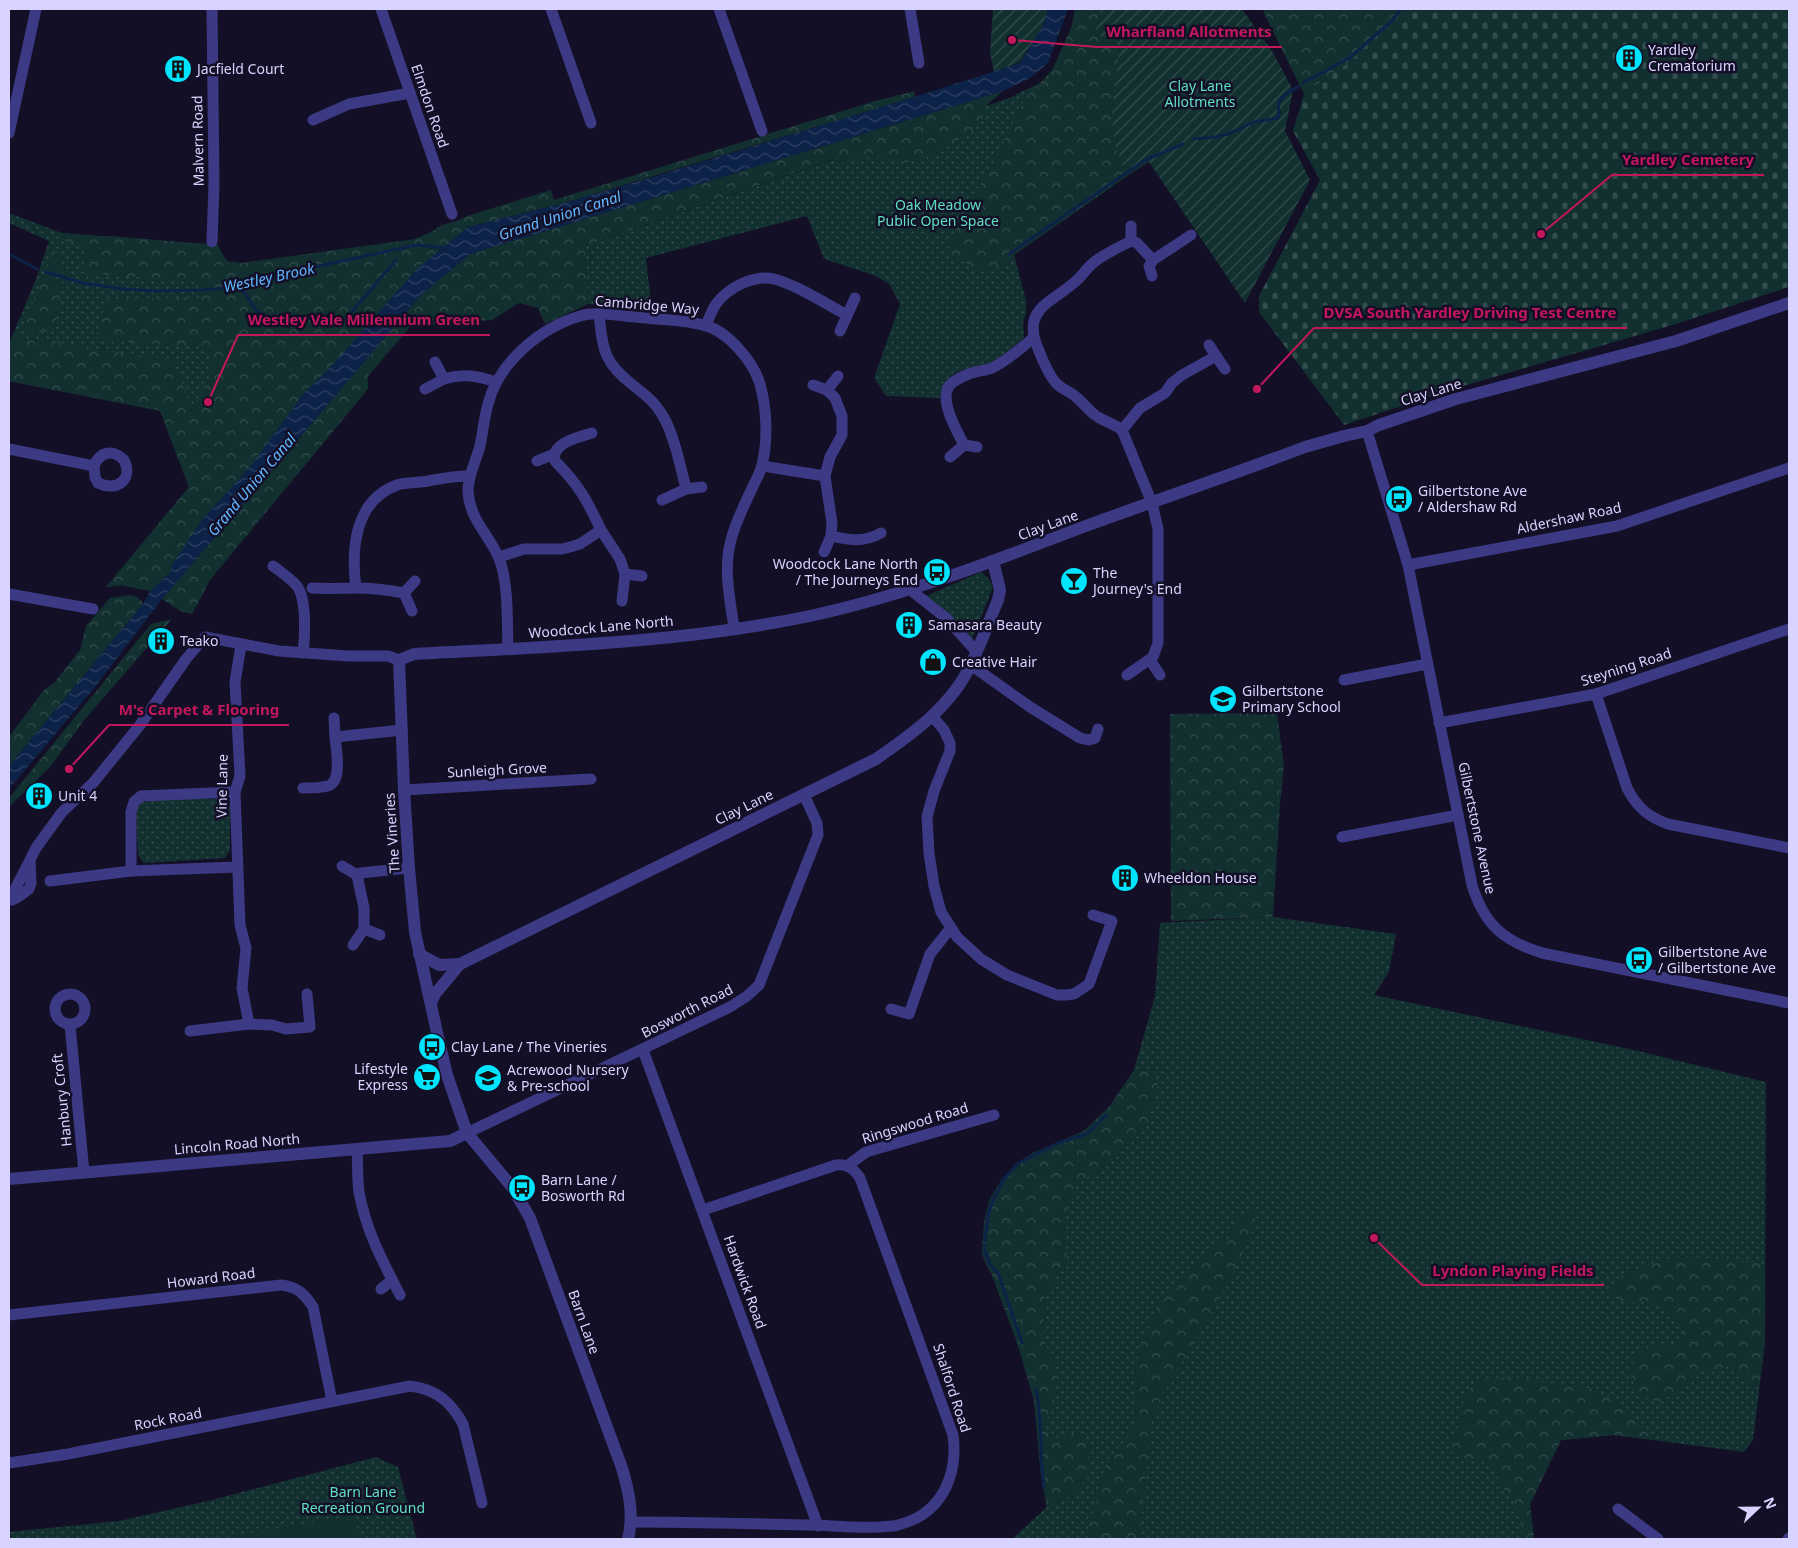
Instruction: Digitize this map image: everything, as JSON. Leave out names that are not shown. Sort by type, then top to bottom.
[{"type":"street","points":[[9,133],[36,9]]},
{"type":"street","name":"Malvern Road","points":[[212,9],[214,184],[212,242]]},
{"type":"street","name":"Elmdon Road","points":[[381,9],[452,214]]},
{"type":"street","points":[[551,9],[590,123]]},
{"type":"street","points":[[719,9],[762,131]]},
{"type":"street","points":[[910,9],[920,62]]},
{"type":"street","points":[[313,120],[349,104],[410,93]]},
{"type":"street","points":[[1131,226],[1131,241]]},
{"type":"street","points":[[1152,276],[1150,266],[1153,260],[1191,235]]},
{"type":"street","points":[[1127,675],[1153,657],[1158,643],[1158,529],[1152,503],[1122,430],[1113,423],[1099,418],[1086,408],[1077,397],[1057,384],[1044,364],[1033,338],[1034,316],[1040,308],[1077,280],[1090,265],[1131,241],[1137,243],[1153,260]]},
{"type":"street","points":[[706,325],[715,305],[724,295],[734,287],[759,278],[773,279],[793,287],[847,314]]},
{"type":"street","points":[[840,331],[855,298]]},
{"type":"street","name":"Clay Lane","points":[[431,1003],[435,994],[460,964],[876,759],[903,740],[932,716],[957,687],[971,665],[998,600],[1000,590],[993,561],[1305,447],[1367,431],[1378,425],[1456,399],[1676,342],[1789,303]]},
{"type":"street","points":[[599,314],[605,354],[620,375],[653,401],[662,414],[674,446],[686,489]]},
{"type":"street","name":"Cambridge Way","points":[[508,649],[505,585],[499,557],[472,511],[468,491],[470,476],[480,446],[488,403],[496,382],[508,364],[522,350],[552,328],[582,315],[599,314],[676,320],[706,325],[727,338],[749,361],[760,384],[764,403],[766,430],[762,466],[740,514],[728,554],[727,571],[734,628]]},
{"type":"street","points":[[964,445],[947,408],[946,391],[949,386],[970,373],[991,368],[1012,355],[1033,338]]},
{"type":"street","points":[[1209,345],[1225,369]]},
{"type":"street","points":[[1122,430],[1140,408],[1164,393],[1182,375],[1216,356]]},
{"type":"street","points":[[435,362],[444,379]]},
{"type":"street","points":[[424,389],[444,379],[464,375],[474,375],[496,382]]},
{"type":"street","points":[[827,390],[838,376]]},
{"type":"street","points":[[813,386],[827,390],[835,398],[843,424],[842,435],[830,457],[824,476],[832,523],[831,536],[824,552]]},
{"type":"street","name":"Gilbertstone Avenue","points":[[1367,431],[1408,565],[1472,885],[1478,903],[1488,920],[1505,938],[1522,947],[1542,953],[1789,1003]]},
{"type":"street","points":[[536,462],[554,454],[557,449],[572,439],[592,434]]},
{"type":"street","points":[[950,457],[964,445],[977,447]]},
{"type":"street","points":[[9,449],[94,466]]},
{"type":"street","points":[[554,454],[555,461],[574,480],[587,500],[601,530],[620,560],[624,574],[622,602]]},
{"type":"street","points":[[762,466],[824,476]]},
{"type":"street","name":"Aldershaw Road","points":[[1408,565],[1618,526],[1789,468]]},
{"type":"street","points":[[356,588],[353,554],[359,525],[368,508],[382,494],[399,484],[428,481],[449,476],[470,476]]},
{"type":"street","points":[[662,500],[686,489],[702,487]]},
{"type":"street","points":[[499,557],[524,549],[570,547],[580,544],[601,530]]},
{"type":"street","points":[[831,536],[859,541],[881,534]]},
{"type":"street","name":"Woodcock Lane North","points":[[30,860],[36,848],[62,812],[93,783],[140,725],[186,658],[205,637],[279,651],[388,656],[399,660],[414,654],[631,642],[810,616],[867,602],[993,561]]},
{"type":"street","points":[[273,566],[299,588],[303,607],[305,636],[303,653]]},
{"type":"street","points":[[624,574],[642,576]]},
{"type":"street","points":[[404,593],[415,581]]},
{"type":"street","points":[[312,588],[330,590],[356,588],[404,593]]},
{"type":"street","points":[[908,588],[946,618],[976,651]]},
{"type":"street","points":[[404,593],[412,612]]},
{"type":"street","points":[[9,595],[93,609]]},
{"type":"street","name":"Steyning Road","points":[[1439,723],[1596,694],[1789,629]]},
{"type":"street","name":"Vine Lane","points":[[241,645],[235,682],[240,776],[235,792],[240,926],[246,948],[242,988],[248,1024]]},
{"type":"street","name":"The Vineries","points":[[399,660],[409,868],[419,954],[431,1003]]},
{"type":"street","points":[[1150,660],[1160,675]]},
{"type":"street","points":[[1344,680],[1427,664]]},
{"type":"street","points":[[971,665],[1030,707],[1080,738],[1089,740],[1095,738],[1098,729]]},
{"type":"street","points":[[1596,694],[1627,788],[1634,802],[1641,810],[1656,820],[1668,824],[1789,848]]},
{"type":"street","points":[[932,716],[944,730],[950,743],[950,751],[934,790],[926,817],[934,886],[942,912],[950,929],[962,943],[981,959],[1007,975],[1057,995],[1066,995],[1080,991],[1089,984],[1112,921],[1093,915]]},
{"type":"street","points":[[303,788],[330,786],[336,780],[334,718]]},
{"type":"street","points":[[335,737],[402,730]]},
{"type":"street","name":"Sunleigh Grove","points":[[404,790],[591,779]]},
{"type":"street","points":[[131,871],[131,812],[134,802],[141,796],[235,792]]},
{"type":"street","name":"Bosworth Road","points":[[467,1133],[730,1007],[747,996],[759,985],[818,835],[817,823],[804,795]]},
{"type":"street","points":[[1342,837],[1458,815]]},
{"type":"street","points":[[342,866],[357,875],[364,908],[364,929],[353,945]]},
{"type":"street","points":[[50,881],[131,871],[237,867]]},
{"type":"street","points":[[357,875],[360,873],[409,868]]},
{"type":"street","points":[[364,929],[380,934]]},
{"type":"street","points":[[891,1009],[909,1014],[930,954],[950,929]]},
{"type":"street","points":[[419,954],[439,964],[460,964]]},
{"type":"street","points":[[190,1030],[248,1024],[272,1024],[286,1029],[310,1027],[307,994]]},
{"type":"street","points":[[431,1003],[447,1076],[467,1133]]},
{"type":"street","name":"Hanbury Croft","points":[[70,1025],[84,1172]]},
{"type":"street","name":"Hardwick Road","points":[[643,1050],[818,1526]]},
{"type":"street","name":"Ringswood Road","points":[[847,1166],[866,1152],[994,1115]]},
{"type":"street","name":"Lincoln Road North","points":[[9,1179],[450,1141],[467,1133]]},
{"type":"street","name":"Barn Lane","points":[[467,1133],[512,1187],[530,1218],[622,1468],[631,1501],[632,1522],[628,1539]]},
{"type":"street","points":[[357,1150],[359,1190],[365,1220],[379,1256],[400,1295]]},
{"type":"street","points":[[703,1210],[836,1165],[847,1166]]},
{"type":"street","name":"Shalford Road","points":[[632,1522],[858,1528],[897,1526],[921,1516],[939,1500],[952,1472],[955,1452],[953,1435],[860,1178],[855,1171],[847,1166]]},
{"type":"street","points":[[381,1289],[392,1280]]},
{"type":"street","name":"Howard Road","points":[[9,1316],[281,1285],[291,1286],[304,1294],[312,1307],[332,1400]]},
{"type":"street","name":"Rock Road","points":[[9,1463],[68,1454],[410,1386],[435,1392],[451,1405],[463,1424],[482,1503]]},
{"type":"street","points":[[1618,1509],[1658,1539]]},
{"type":"green space","points":[[993,9],[1048,9],[1043,26],[1020,62],[994,72],[990,53]]},
{"type":"green space","points":[[1075,9],[1101,9],[1095,34],[1120,46],[1114,143],[1127,176],[1013,255],[995,270],[982,272],[947,253],[958,224],[993,163],[1025,98],[1049,78],[1071,28]]},
{"type":"green space","name":"Clay Lane Allotments","points":[[1101,9],[1242,9],[1272,51],[1293,90],[1285,131],[1310,180],[1245,303],[1149,162],[1127,176],[1114,143],[1112,114],[1120,46],[1095,34]]},
{"type":"green space","points":[[1267,9],[1403,9],[1350,62],[1304,94],[1263,11]]},
{"type":"green space","points":[[1403,9],[1789,9],[1789,287],[1676,324],[1453,389],[1344,425],[1259,312],[1259,296],[1320,180],[1293,131],[1304,94],[1350,62]]},
{"type":"green space","name":"Oak Meadow Public Open Space","points":[[1071,28],[1127,176],[1014,255],[1026,300],[1026,314],[1023,322],[1024,338],[994,361],[958,372],[952,376],[943,388],[940,398],[886,396],[874,378],[900,304],[889,284],[876,276],[824,259],[807,216],[646,258],[652,311],[588,304],[585,246],[1009,98],[1040,83],[1053,69]]},
{"type":"green space","points":[[915,91],[914,97],[565,203],[468,227],[369,325],[304,393],[250,467],[202,520],[171,572],[150,591],[121,585],[106,587],[189,487],[160,410],[9,381],[9,344],[13,335],[36,342],[55,341],[81,348],[171,359],[174,362],[190,404],[196,403],[214,369],[205,347],[97,339],[100,318],[110,299],[200,298],[195,282],[87,273],[85,243],[65,241],[62,233],[204,244],[212,242],[218,246],[227,261],[241,263],[415,239],[470,215],[551,190],[554,200],[875,101]]},
{"type":"green space","points":[[1003,91],[986,106],[981,122],[974,130],[921,160],[906,162],[884,158],[861,157],[844,163],[835,162],[833,159],[585,246],[588,304],[545,324],[538,308],[519,303],[492,320],[410,327],[368,376],[368,389],[210,580],[192,614],[180,611],[162,599],[421,295],[470,254]]},
{"type":"green space","points":[[9,213],[62,233],[204,244],[212,242],[218,246],[234,285],[415,242],[442,225],[464,219],[150,591],[121,585],[106,587],[189,487],[160,411],[9,381],[9,344],[38,274],[49,241],[9,223]]},
{"type":"green space","points":[[51,250],[58,252],[64,270],[63,274],[46,270]]},
{"type":"green space","points":[[43,275],[63,280],[54,331],[32,333],[26,330],[24,325]]},
{"type":"green space","points":[[981,572],[989,579],[993,587],[972,639],[924,597]]},
{"type":"green space","points":[[130,595],[137,597],[143,604],[9,766],[9,737],[44,690],[54,683],[80,650],[86,626],[110,598]]},
{"type":"green space","points":[[172,619],[85,719],[50,767],[9,807],[9,798],[151,624]]},
{"type":"green space","points":[[1277,713],[1284,766],[1273,917],[1171,921],[1170,714]]},
{"type":"green space","points":[[174,799],[222,799],[230,806],[230,850],[225,858],[144,863],[138,855],[136,808],[140,802]]},
{"type":"green space","points":[[1273,917],[1396,934],[1389,972],[1374,995],[1634,1050],[1766,1082],[1765,1342],[1753,1440],[1744,1452],[1614,1435],[1561,1440],[1530,1504],[1534,1539],[1012,1539],[1047,1507],[1041,1475],[1034,1400],[1018,1345],[992,1275],[982,1254],[984,1223],[990,1199],[1002,1179],[1017,1163],[1033,1153],[1084,1131],[1110,1106],[1134,1070],[1155,996],[1160,923]]},
{"type":"green space","points":[[1152,1069],[1158,1085],[1148,1124],[1114,1157],[1076,1186],[1063,1218],[1067,1259],[1044,1298],[1043,1336],[1057,1374],[1053,1408],[1044,1426],[1057,1438],[1080,1433],[1089,1445],[1088,1477],[1071,1496],[1047,1507],[1041,1475],[1034,1400],[1018,1345],[992,1275],[982,1254],[984,1223],[990,1199],[1002,1179],[1017,1163],[1033,1153],[1084,1131],[1110,1106],[1134,1070]]},
{"type":"green space","points":[[1257,1211],[1246,1248],[1207,1323],[1164,1390],[1150,1428],[1139,1539],[1088,1539],[1088,1528],[1096,1503],[1099,1482],[1108,1460],[1137,1426],[1135,1382],[1139,1349],[1157,1308],[1183,1280],[1208,1248],[1228,1240],[1238,1215]]},
{"type":"green space","points":[[1673,1257],[1708,1258],[1759,1263],[1765,1266],[1765,1342],[1759,1388],[1741,1381],[1729,1366],[1697,1373],[1680,1389],[1659,1402],[1638,1394],[1629,1371],[1636,1356],[1651,1346],[1670,1347],[1680,1344],[1683,1332],[1671,1316],[1661,1308],[1649,1303],[1626,1304],[1610,1292],[1622,1275]]},
{"type":"green space","points":[[1511,1377],[1592,1389],[1622,1405],[1653,1440],[1614,1435],[1561,1440],[1530,1504],[1534,1539],[1521,1539],[1523,1536],[1517,1507],[1504,1489],[1491,1463],[1453,1456],[1452,1436],[1461,1424],[1463,1402],[1476,1380]]},
{"type":"green space","name":"Barn Lane Recreation Ground","points":[[376,1457],[398,1467],[417,1539],[9,1539],[9,1532],[119,1521],[208,1501]]},
{"type":"green space","points":[[355,1515],[359,1539],[220,1539]]},
{"type":"water","name":"Grand Union Canal","points":[[1048,9],[1068,9],[1048,63],[1030,78],[1003,91],[470,254],[421,295],[162,599],[95,687],[9,789],[9,766],[143,604],[150,591],[171,572],[172,565],[202,520],[250,467],[304,393],[327,371],[417,269],[468,227],[565,203],[1020,63],[1043,26]]},
{"type":"waterway","points":[[1303,83],[1349,58],[1391,22],[1401,9]]},
{"type":"waterway","points":[[1193,139],[1228,134],[1254,122],[1278,118],[1279,102],[1286,94],[1299,86]]},
{"type":"waterway","points":[[1009,254],[1145,160],[1183,144]]},
{"type":"waterway","name":"Westley Brook","points":[[46,272],[83,283],[123,289],[156,291],[203,290],[237,287],[315,267],[416,245],[445,248]]},
{"type":"waterway","name":"Westley Brook","points":[[9,254],[37,269]]},
{"type":"waterway","points":[[344,321],[396,260]]},
{"type":"waterway","points":[[237,288],[245,293],[255,309],[261,314],[287,322],[305,318],[348,322]]},
{"type":"waterway","points":[[985,1241],[988,1215],[993,1200],[1004,1179],[1019,1163],[1058,1143],[1084,1135],[1106,1115]]},
{"type":"waterway","points":[[985,1251],[990,1265],[998,1273],[1022,1343]]},
{"type":"waterway","points":[[1036,1390],[1040,1414],[1044,1488]]},
{"type":"place","name":"Wharfland Allotments","points":[[1012,40]]},
{"type":"place","name":"Yardley Crematorium","points":[[1629,58]]},
{"type":"place","name":"Jacfield Court","points":[[178,69]]},
{"type":"place","name":"Yardley Cemetery","points":[[1541,234]]},
{"type":"place","name":"DVSA South Yardley Driving Test Centre","points":[[1257,389]]},
{"type":"place","name":"Westley Vale Millennium Green","points":[[208,402]]},
{"type":"place","name":"Gilbertstone Ave / Aldershaw Rd","points":[[1399,499]]},
{"type":"place","name":"Woodcock Lane North / The Journeys End","points":[[937,572]]},
{"type":"place","name":"The Journey's End","points":[[1074,581]]},
{"type":"place","name":"Samasara Beauty","points":[[909,625]]},
{"type":"place","name":"Teako","points":[[161,641]]},
{"type":"place","name":"Creative Hair","points":[[933,662]]},
{"type":"place","name":"Gilbertstone Primary School","points":[[1223,699]]},
{"type":"place","name":"M's Carpet & Flooring","points":[[69,769]]},
{"type":"place","name":"Unit 4","points":[[39,796]]},
{"type":"place","name":"Wheeldon House","points":[[1125,878]]},
{"type":"place","name":"Gilbertstone Ave / Gilbertstone Ave","points":[[1639,960]]},
{"type":"place","name":"Clay Lane / The Vineries","points":[[432,1047]]},
{"type":"place","name":"Lifestyle Express","points":[[427,1077]]},
{"type":"place","name":"Acrewood Nursery & Pre-school","points":[[488,1078]]},
{"type":"place","name":"Barn Lane / Bosworth Rd","points":[[522,1188]]},
{"type":"place","name":"Lyndon Playing Fields","points":[[1374,1238]]}]
